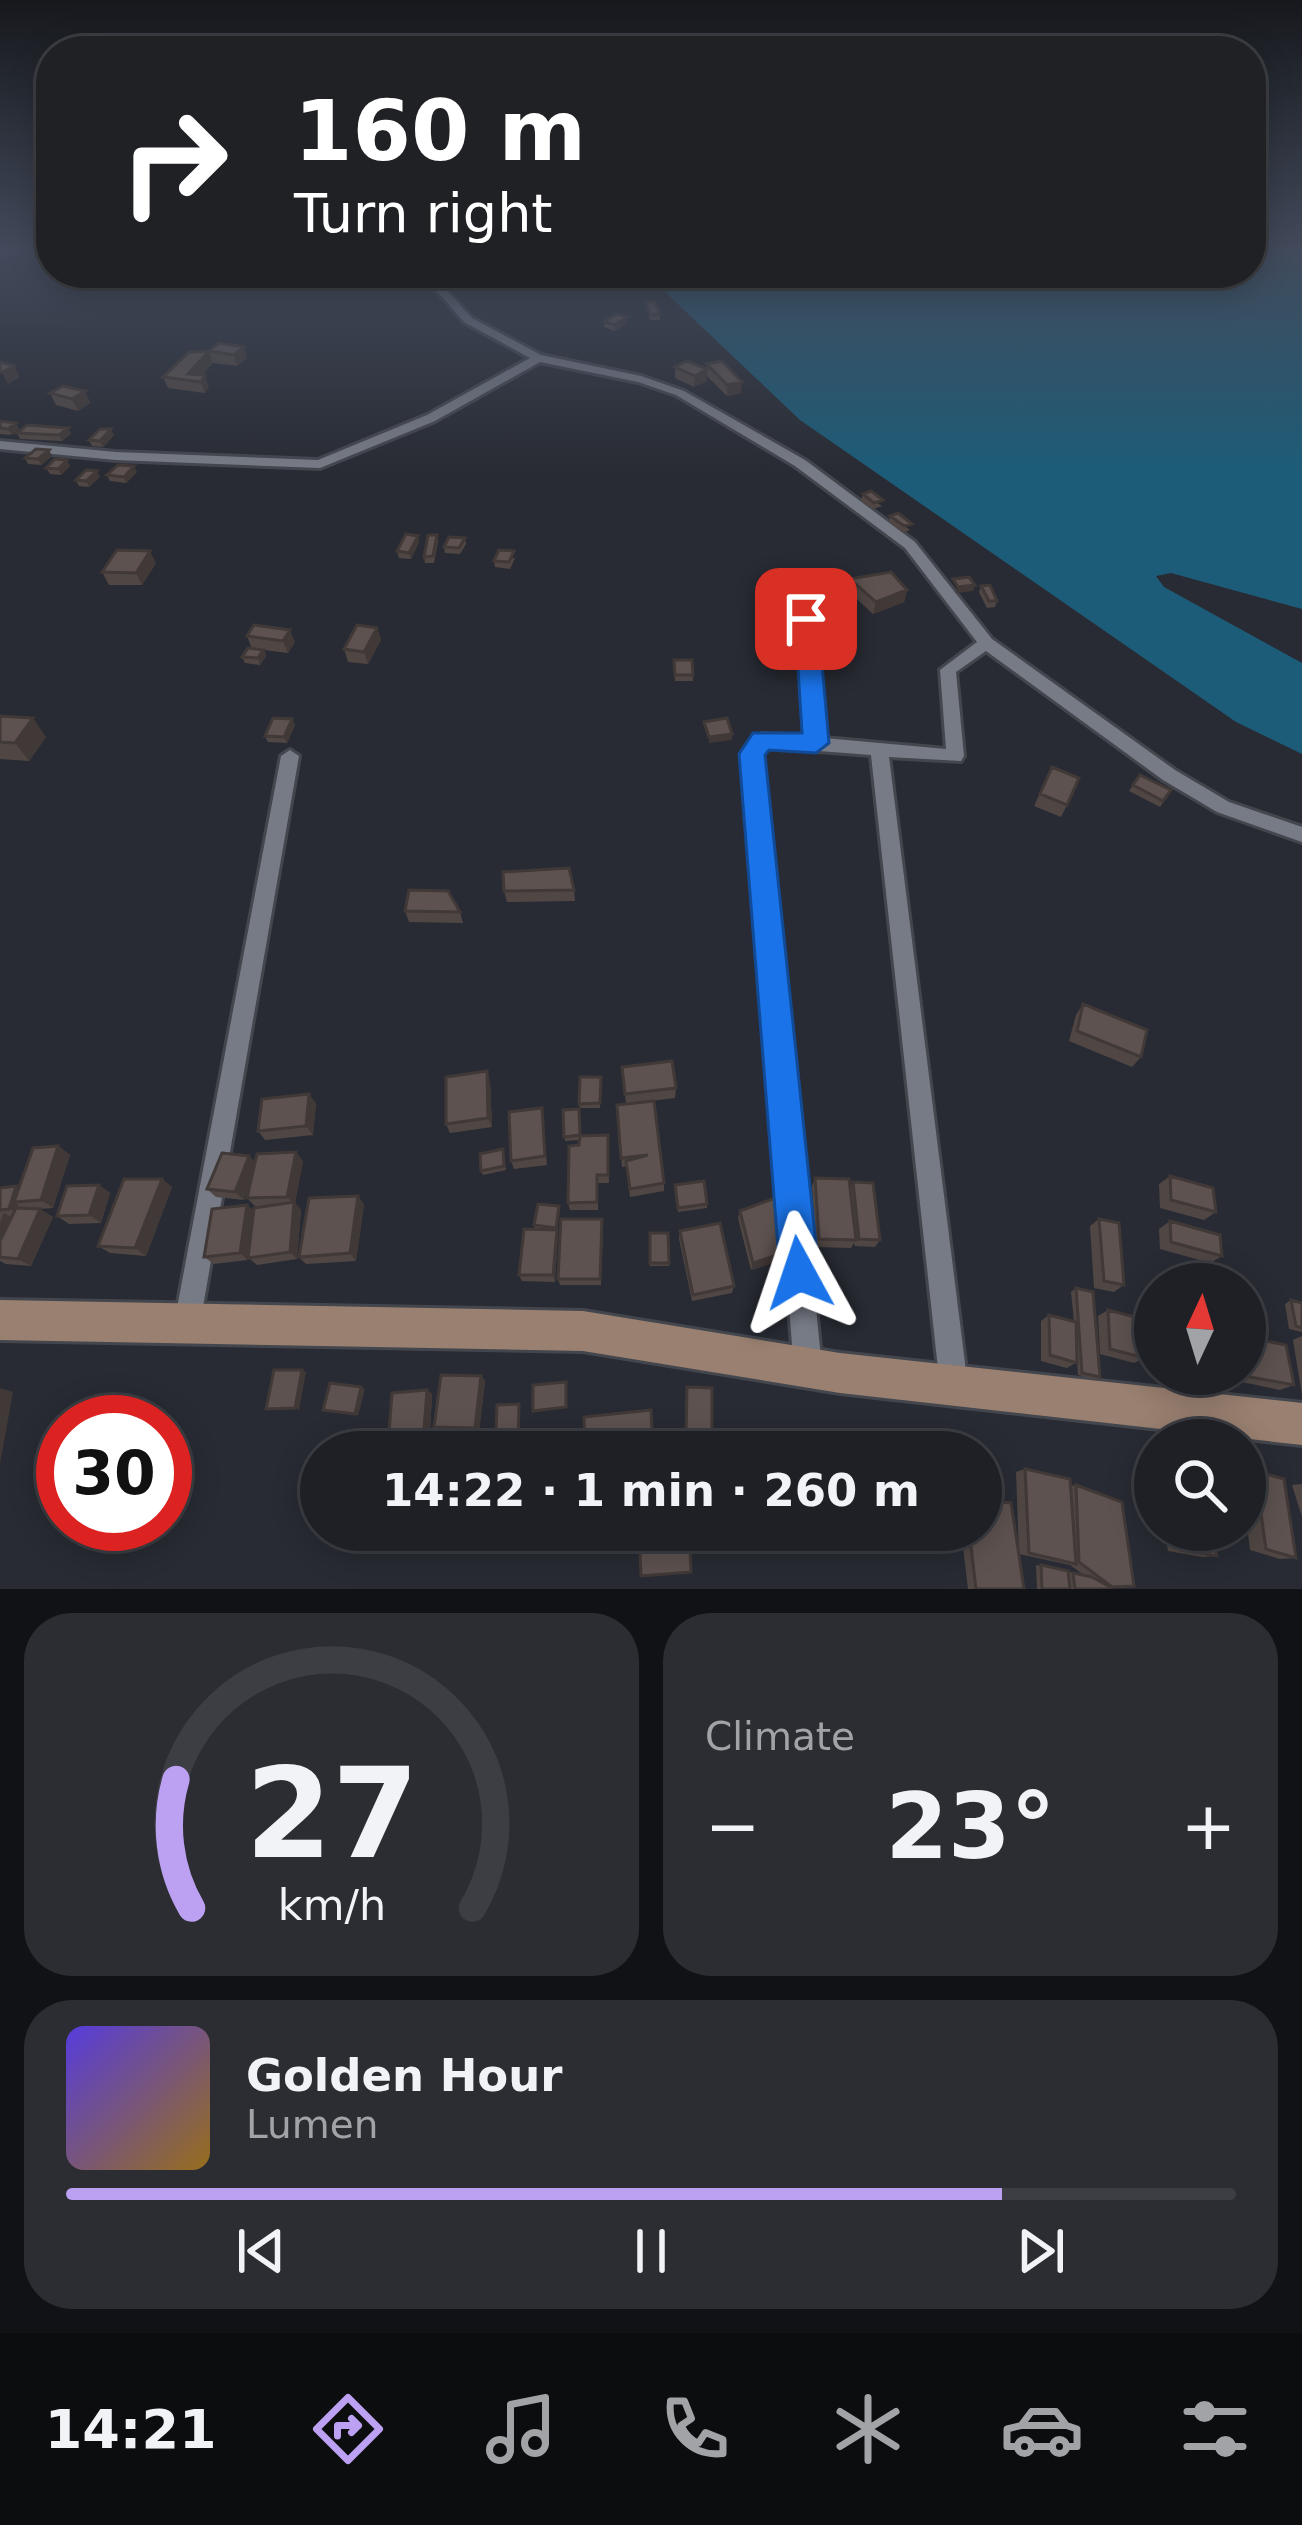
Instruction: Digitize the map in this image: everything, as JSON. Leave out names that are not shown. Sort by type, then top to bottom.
[{"type":"street","points":[[474,323],[538,358],[641,379],[680,393],[800,463],[910,545],[986,643],[1169,775],[1223,807],[1302,835]]},
{"type":"street","points":[[0,445],[116,456],[320,464],[431,418],[538,358]]},
{"type":"street","points":[[806,619],[816,743]]},
{"type":"street","points":[[808,1368],[752,754],[762,740],[956,756],[948,670],[986,643]]},
{"type":"street","points":[[879,749],[954,1387]]},
{"type":"street","points":[[187,1324],[290,756]]},
{"type":"street","points":[[0,1320],[584,1331],[954,1387],[1302,1424]]},
{"type":"water","points":[[698,323],[1302,323],[1302,609],[1171,573],[1156,576],[1164,587],[1302,663],[1302,754],[1236,722],[800,420]]},
{"type":"building","points":[[219,343],[244,347],[234,355],[209,351]]},
{"type":"building","points":[[209,351],[188,374],[205,375],[201,382],[163,377],[189,352]]},
{"type":"building","points":[[687,361],[707,369],[695,376],[675,367]]},
{"type":"building","points":[[722,361],[742,382],[727,385],[707,364]]},
{"type":"building","points":[[63,386],[85,391],[72,399],[50,393]]},
{"type":"building","points":[[27,425],[68,428],[59,435],[17,433]]},
{"type":"building","points":[[100,429],[111,429],[100,441],[89,440]]},
{"type":"building","points":[[36,449],[49,450],[38,459],[25,458]]},
{"type":"building","points":[[55,459],[67,460],[58,469],[46,468]]},
{"type":"building","points":[[118,465],[134,466],[124,477],[107,475]]},
{"type":"building","points":[[86,470],[97,471],[86,481],[76,480]]},
{"type":"building","points":[[871,491],[883,500],[874,503],[863,494]]},
{"type":"building","points":[[898,513],[912,524],[904,526],[890,516]]},
{"type":"building","points":[[406,534],[418,536],[409,553],[397,551]]},
{"type":"building","points":[[428,535],[437,535],[433,556],[424,557]]},
{"type":"building","points":[[449,537],[465,538],[459,548],[444,547]]},
{"type":"building","points":[[117,550],[150,551],[136,573],[102,572]]},
{"type":"building","points":[[499,550],[514,551],[509,562],[494,561]]},
{"type":"building","points":[[891,572],[907,590],[876,602],[850,579]]},
{"type":"building","points":[[969,577],[975,585],[958,587],[953,579]]},
{"type":"building","points":[[990,585],[997,601],[989,601],[981,586]]},
{"type":"building","points":[[254,625],[290,630],[283,641],[247,636]]},
{"type":"building","points":[[357,625],[377,628],[364,652],[344,649]]},
{"type":"building","points":[[248,648],[263,650],[258,658],[242,657]]},
{"type":"building","points":[[674,660],[692,660],[693,675],[675,675]]},
{"type":"building","points":[[0,716],[33,718],[15,743],[0,742]]},
{"type":"building","points":[[273,718],[292,719],[284,737],[265,736]]},
{"type":"building","points":[[727,718],[732,734],[709,737],[704,722]]},
{"type":"building","points":[[1052,767],[1079,778],[1067,805],[1040,794]]},
{"type":"building","points":[[1140,775],[1171,790],[1163,801],[1133,785]]},
{"type":"building","points":[[569,868],[574,890],[504,891],[503,872]]},
{"type":"building","points":[[409,890],[448,891],[460,912],[405,911]]},
{"type":"building","points":[[1083,1004],[1147,1030],[1141,1057],[1077,1031]]},
{"type":"building","points":[[672,1061],[676,1088],[625,1094],[622,1067]]},
{"type":"building","points":[[487,1071],[488,1118],[446,1124],[446,1077]]},
{"type":"building","points":[[580,1077],[601,1077],[600,1103],[579,1104]]},
{"type":"building","points":[[309,1094],[306,1126],[258,1131],[262,1099]]},
{"type":"building","points":[[654,1101],[664,1183],[630,1189],[626,1161],[648,1155],[621,1158],[617,1105]]},
{"type":"building","points":[[542,1108],[545,1156],[511,1161],[509,1112]]},
{"type":"building","points":[[579,1109],[580,1135],[564,1137],[563,1110]]},
{"type":"building","points":[[608,1135],[608,1175],[597,1175],[597,1202],[568,1203],[569,1146],[579,1145],[580,1136]]},
{"type":"building","points":[[58,1146],[41,1200],[14,1202],[33,1148]]},
{"type":"building","points":[[503,1149],[504,1166],[481,1171],[480,1154]]},
{"type":"building","points":[[296,1152],[287,1197],[247,1198],[257,1154]]},
{"type":"building","points":[[222,1153],[249,1156],[235,1192],[207,1189]]},
{"type":"building","points":[[1170,1176],[1213,1188],[1216,1212],[1171,1200]]},
{"type":"building","points":[[815,1178],[849,1179],[856,1240],[819,1239]]},
{"type":"building","points":[[124,1179],[162,1179],[135,1248],[98,1246]]},
{"type":"building","points":[[704,1181],[707,1204],[678,1208],[675,1185]]},
{"type":"building","points":[[853,1182],[873,1183],[880,1240],[859,1239]]},
{"type":"building","points":[[99,1185],[89,1215],[57,1216],[67,1186]]},
{"type":"building","points":[[16,1186],[9,1209],[0,1210],[0,1188]]},
{"type":"building","points":[[358,1196],[350,1253],[299,1257],[309,1198]]},
{"type":"building","points":[[778,1197],[795,1249],[753,1263],[740,1211]]},
{"type":"building","points":[[294,1202],[290,1252],[248,1258],[254,1208]]},
{"type":"building","points":[[538,1204],[559,1206],[556,1228],[534,1225]]},
{"type":"building","points":[[247,1205],[240,1253],[204,1257],[212,1209]]},
{"type":"building","points":[[16,1208],[40,1209],[18,1259],[0,1257],[0,1241]]},
{"type":"building","points":[[561,1219],[602,1219],[600,1279],[558,1279]]},
{"type":"building","points":[[1099,1219],[1119,1223],[1124,1285],[1104,1281]]},
{"type":"building","points":[[1170,1221],[1220,1235],[1222,1256],[1171,1242]]},
{"type":"building","points":[[720,1223],[734,1286],[693,1295],[680,1231]]},
{"type":"building","points":[[524,1229],[557,1230],[553,1275],[519,1275]]},
{"type":"building","points":[[650,1233],[668,1233],[669,1263],[650,1263]]},
{"type":"building","points":[[1076,1288],[1093,1292],[1100,1377],[1082,1373]]},
{"type":"building","points":[[1291,1300],[1302,1303],[1302,1328],[1296,1326]]},
{"type":"building","points":[[1108,1310],[1134,1317],[1134,1355],[1110,1349]]},
{"type":"building","points":[[1049,1315],[1076,1322],[1077,1363],[1050,1355]]},
{"type":"building","points":[[1266,1341],[1286,1345],[1294,1385],[1266,1380]]},
{"type":"building","points":[[274,1370],[302,1370],[295,1408],[266,1409]]},
{"type":"building","points":[[441,1375],[481,1376],[475,1428],[434,1427]]},
{"type":"building","points":[[566,1382],[566,1407],[533,1411],[533,1385]]},
{"type":"building","points":[[330,1383],[361,1387],[355,1414],[323,1410]]},
{"type":"building","points":[[687,1387],[712,1388],[712,1431],[686,1431]]},
{"type":"building","points":[[427,1390],[424,1429],[389,1431],[392,1393]]},
{"type":"building","points":[[519,1404],[518,1431],[496,1431],[497,1405]]},
{"type":"building","points":[[651,1410],[652,1431],[584,1431],[584,1417]]},
{"type":"building","points":[[1025,1469],[1070,1479],[1076,1564],[1029,1553]]},
{"type":"building","points":[[1266,1474],[1284,1479],[1296,1558],[1266,1549]]},
{"type":"building","points":[[1076,1485],[1122,1502],[1134,1586],[1112,1587],[1079,1562]]},
{"type":"building","points":[[1002,1502],[1011,1503],[1024,1589],[976,1589],[971,1551],[1002,1551]]},
{"type":"building","points":[[640,1551],[690,1551],[691,1572],[641,1576]]},
{"type":"building","points":[[1041,1565],[1068,1571],[1070,1589],[1042,1589]]},
{"type":"building","points":[[1073,1573],[1092,1577],[1110,1589],[1075,1589]]},
{"type":"route","points":[[799,1273],[752,754],[762,740],[816,743],[806,619]]}]
